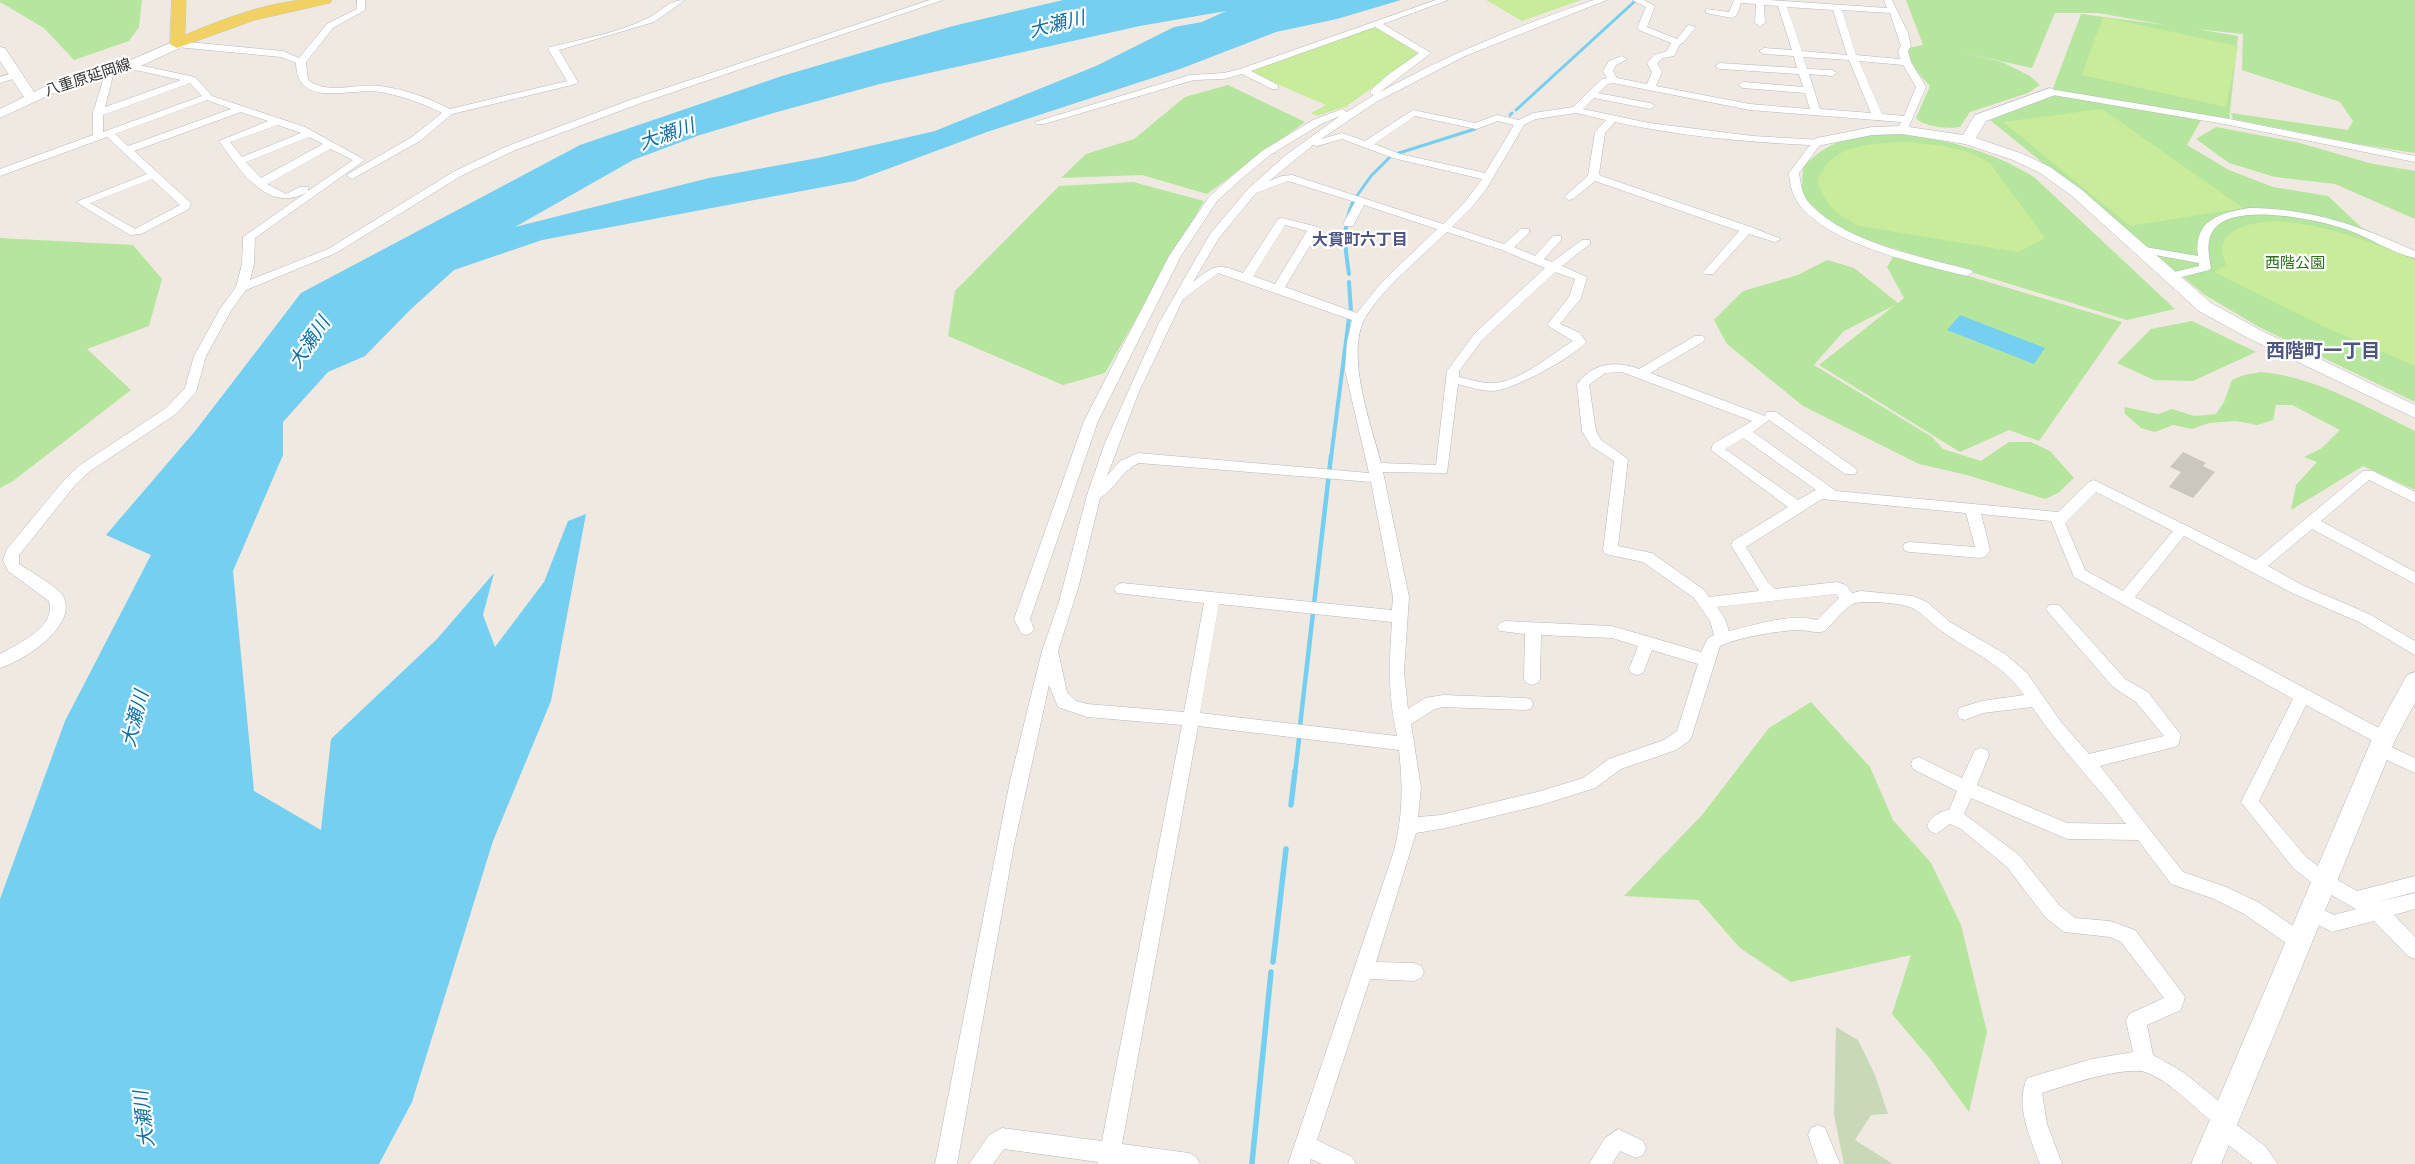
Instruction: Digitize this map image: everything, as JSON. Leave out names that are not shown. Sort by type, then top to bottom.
[{"type":"main road","points":[[179,0],[177,44],[244,17],[325,0]]},
{"type":"street","points":[[361,0],[361,10],[326,30],[301,62],[303,80],[310,86],[329,89],[374,87],[431,103],[448,112]]},
{"type":"street","points":[[261,228],[416,139],[448,112],[573,82],[554,49],[604,36],[651,20],[682,0]]},
{"type":"street","points":[[242,287],[332,251],[457,174],[509,149],[628,104],[939,0]]},
{"type":"street","points":[[1040,122],[1193,77],[1224,76],[1243,71],[1444,0]]},
{"type":"street","points":[[1405,88],[1500,36],[1603,0]]},
{"type":"street","points":[[1636,0],[1652,6],[1642,28],[1676,42]]},
{"type":"street","points":[[1709,11],[1732,15],[1738,0]]},
{"type":"street","points":[[1742,0],[1893,11]]},
{"type":"street","points":[[1888,0],[1903,33],[1906,46],[1903,50],[1906,62],[1921,87],[1904,124]]},
{"type":"street","points":[[1760,2],[1760,23]]},
{"type":"street","points":[[1784,3],[1816,112]]},
{"type":"street","points":[[1837,8],[1852,58],[1878,117]]},
{"type":"street","points":[[1342,136],[1340,134],[1365,100],[1392,76],[1426,53],[1376,24]]},
{"type":"street","points":[[1651,87],[1657,72],[1652,63],[1659,55],[1670,54],[1676,42],[1680,41],[1691,27]]},
{"type":"street","points":[[1026,629],[1022,619],[1091,421],[1175,256],[1213,199],[1266,153],[1316,122],[1361,107],[1500,43]]},
{"type":"street","points":[[177,44],[283,54],[301,62]]},
{"type":"street","name":"八重原延岡線","points":[[0,114],[31,97],[53,88],[129,66],[177,44]]},
{"type":"street","points":[[1764,51],[1906,62]]},
{"type":"street","points":[[0,52],[31,97]]},
{"type":"street","points":[[1612,80],[1608,71],[1612,64],[1622,59]]},
{"type":"street","points":[[1720,66],[1739,63],[1832,74]]},
{"type":"street","points":[[0,662],[40,637],[60,611],[60,605],[56,598],[13,567],[10,560],[12,553],[70,482],[85,468],[171,412],[182,400],[190,389],[200,356],[217,324],[242,287],[248,264],[249,237],[360,160],[310,133],[207,97],[192,79],[129,66]]},
{"type":"street","points":[[1243,71],[1276,87]]},
{"type":"street","points":[[109,72],[98,112],[103,135],[126,150],[186,203],[185,207],[138,232],[130,232],[81,202],[154,175]]},
{"type":"street","points":[[0,80],[16,75]]},
{"type":"street","points":[[98,112],[192,79]]},
{"type":"street","points":[[1576,110],[1605,81],[1612,80],[1750,107],[1878,117],[1968,140],[2018,157],[2045,170],[2077,193],[2205,307],[2224,319],[2415,412]]},
{"type":"street","points":[[1743,85],[1809,90]]},
{"type":"street","points":[[1968,140],[1980,118],[2050,92],[2224,121],[2415,159]]},
{"type":"street","points":[[1592,95],[1650,106]]},
{"type":"street","points":[[0,172],[207,97]]},
{"type":"street","points":[[946,1164],[1001,868],[1050,651],[1070,594],[1094,495],[1124,411],[1177,300],[1214,237],[1230,215],[1254,190],[1300,150],[1361,107]]},
{"type":"street","points":[[126,150],[240,109]]},
{"type":"street","points":[[1345,1164],[1303,1155],[1403,851],[1409,826],[1412,788],[1404,720],[1399,706],[1396,672],[1401,597],[1376,472],[1351,370],[1353,342],[1359,318],[1386,285],[1469,204],[1488,177],[1520,123],[1533,116],[1576,110],[1649,126],[1753,139],[1817,142],[1904,124]]},
{"type":"street","points":[[1365,145],[1413,114],[1419,113],[1476,126],[1497,118],[1520,123]]},
{"type":"street","points":[[1569,197],[1594,176],[1600,132],[1613,118]]},
{"type":"street","points":[[276,122],[224,141],[262,186],[284,197],[292,196],[357,158]]},
{"type":"street","points":[[240,161],[310,133]]},
{"type":"street","points":[[1300,150],[1330,138],[1342,136],[1397,156],[1488,177]]},
{"type":"street","points":[[1817,142],[1794,173],[1796,190],[1809,208],[1825,222],[1850,237],[1967,272]]},
{"type":"street","points":[[260,183],[331,144]]},
{"type":"street","points":[[2045,170],[2066,194],[2194,308],[2215,322],[2254,342],[2415,420]]},
{"type":"street","points":[[1594,176],[1775,239]]},
{"type":"street","points":[[1254,190],[1286,178],[1292,178],[1506,248],[1581,277],[1575,298],[1553,325],[1576,336],[1580,342],[1516,382],[1504,386],[1492,387],[1452,379]]},
{"type":"street","points":[[1350,224],[1352,215],[1361,201]]},
{"type":"street","points":[[2170,276],[2205,268],[2201,249],[2204,233],[2210,224],[2226,216],[2267,211],[2293,213],[2345,226],[2415,255]]},
{"type":"street","points":[[1246,277],[1282,221],[1314,230],[1278,289]]},
{"type":"street","points":[[1709,272],[1747,229]]},
{"type":"street","points":[[1506,248],[1525,231]]},
{"type":"street","points":[[1537,260],[1557,238]]},
{"type":"street","points":[[1094,495],[1102,491],[1128,461],[1138,458],[1376,472],[1442,470],[1453,371],[1479,336],[1536,281],[1586,242]]},
{"type":"street","points":[[2139,249],[2203,260]]},
{"type":"street","points":[[1177,300],[1215,270],[1230,271],[1359,318]]},
{"type":"street","points":[[1640,374],[1699,339]]},
{"type":"street","points":[[1723,638],[1717,619],[1699,594],[1647,557],[1610,550],[1621,459],[1596,442],[1589,432],[1583,385],[1586,379],[1614,366],[1772,414],[1850,471]]},
{"type":"street","points":[[1772,414],[1718,447],[1718,450],[1798,507]]},
{"type":"street","points":[[1744,432],[1832,495]]},
{"type":"street","points":[[2257,567],[2368,474],[2415,498]]},
{"type":"street","points":[[2415,650],[2364,618],[2297,589],[2094,485],[2058,523],[2079,573],[2302,696],[2415,766]]},
{"type":"street","points":[[1771,594],[1762,585],[1738,545],[1820,494],[2062,517]]},
{"type":"street","points":[[1910,547],[1980,553],[1983,550],[1972,508]]},
{"type":"street","points":[[2311,522],[2415,579]]},
{"type":"street","points":[[2126,598],[2182,529]]},
{"type":"street","points":[[1707,603],[1771,594],[1837,588],[1848,598]]},
{"type":"street","points":[[1122,589],[1400,617]]},
{"type":"street","points":[[1409,826],[1441,822],[1581,786],[1589,783],[1616,764],[1670,745],[1684,735],[1706,660],[1714,642],[1723,638],[1788,626],[1808,624],[1820,627],[1848,598],[1861,596],[1908,600],[1922,606],[1944,626],[1999,658],[2022,677],[2035,700],[2055,727],[2108,787],[2177,878],[2220,893],[2250,908],[2299,941]]},
{"type":"street","points":[[1109,1158],[1192,720],[1212,598]]},
{"type":"street","points":[[2054,609],[2119,683],[2142,697],[2173,736],[2172,741],[2086,762]]},
{"type":"street","points":[[1505,627],[1612,632],[1706,660]]},
{"type":"street","points":[[1532,679],[1533,627]]},
{"type":"street","points":[[1637,669],[1647,642]]},
{"type":"street","points":[[1050,651],[1055,662],[1060,698],[1065,703],[1092,711],[1186,718],[1407,744]]},
{"type":"street","points":[[2206,1164],[2382,744],[2415,681]]},
{"type":"street","points":[[2302,696],[2250,802],[2300,863],[2325,882],[2377,911],[2415,950]]},
{"type":"street","points":[[1965,714],[1982,707],[2035,700]]},
{"type":"street","points":[[1404,720],[1431,704],[1443,701],[1525,704]]},
{"type":"street","points":[[1954,817],[1968,789],[1981,755]]},
{"type":"street","points":[[1919,764],[1968,789],[2067,831],[2141,832]]},
{"type":"street","points":[[1936,826],[1946,817],[1954,817],[1967,824],[2013,861],[2052,911],[2071,926],[2120,931],[2134,944],[2175,997],[2174,1003],[2140,1017],[2136,1021],[2145,1062]]},
{"type":"street","points":[[2356,899],[2415,884]]},
{"type":"street","points":[[2312,912],[2332,924],[2415,901]]},
{"type":"street","points":[[1364,970],[1414,972]]},
{"type":"street","points":[[2052,1164],[2040,1136],[2031,1092],[2034,1085],[2102,1066],[2145,1062],[2163,1072],[2258,1153],[2267,1164]]},
{"type":"street","points":[[1818,1135],[1829,1164]]},
{"type":"street","points":[[980,1164],[996,1142],[1002,1138],[1109,1158],[1189,1164]]},
{"type":"street","points":[[1600,1164],[1618,1139],[1636,1148]]},
{"type":"green space","points":[[0,0],[142,0],[139,27],[129,41],[74,60],[44,28],[0,2]]},
{"type":"green space","points":[[1486,0],[1581,0],[1522,21]]},
{"type":"green space","points":[[1906,0],[2415,0],[2415,153],[2358,144],[2233,119],[2231,113],[2348,130],[2353,121],[2340,102],[2242,70],[2243,34],[2196,29],[2238,36],[2229,120],[2052,91],[2081,14],[2166,25],[2098,13],[2055,13],[2032,68],[1960,52],[2002,62],[2030,76],[2040,85],[2028,93],[1970,112],[1960,127],[1949,128],[1930,125],[1916,118],[1930,86],[1915,69],[1908,54],[1908,48],[1923,45]]},
{"type":"green space","points":[[2103,17],[2238,46],[2226,107],[2082,75]]},
{"type":"green space","points":[[1375,27],[1419,54],[1347,106],[1317,116],[1311,113],[1326,105],[1250,70]]},
{"type":"green space","points":[[1228,85],[1305,122],[1207,194],[1142,175],[1061,178],[1086,154],[1134,139],[1185,97]]},
{"type":"green space","name":"西階公園","points":[[2054,95],[2201,120],[2187,145],[2229,170],[2273,187],[2328,196],[2362,228],[2415,253],[2415,402],[2259,327],[2205,295],[1990,120]]},
{"type":"green space","points":[[2102,109],[2243,208],[2130,226],[2003,122]]},
{"type":"green space","points":[[2216,127],[2296,142],[2373,164],[2415,171],[2415,219],[2335,184],[2275,177],[2229,163],[2196,139]]},
{"type":"green space","points":[[1887,133],[1945,141],[1963,146],[1999,159],[2034,177],[2175,309],[2127,320],[1857,237],[1829,220],[1809,204],[1805,199],[1803,191],[1803,166],[1823,150],[1841,141]]},
{"type":"green space","points":[[1910,142],[1943,146],[1971,153],[1990,163],[2045,238],[2018,252],[1859,226],[1838,213],[1828,203],[1817,181],[1827,164],[1835,157],[1844,151],[1866,145]]},
{"type":"green space","points":[[1133,182],[1204,201],[1105,373],[1063,385],[948,336],[955,291],[1059,186]]},
{"type":"green space","points":[[2277,221],[2331,230],[2364,240],[2415,260],[2415,366],[2329,329],[2214,272],[2226,265],[2222,250],[2228,235],[2243,226]]},
{"type":"green space","points":[[0,238],[133,245],[162,279],[149,326],[87,349],[131,390],[13,481],[0,488]]},
{"type":"green space","points":[[1895,254],[2122,322],[2039,441],[2009,430],[1960,452],[1819,365],[1895,305],[1844,331],[1814,365],[1932,437],[1943,449],[1981,461],[2009,442],[2031,442],[2050,451],[2074,478],[2058,493],[2045,499],[1967,475],[1919,464],[1803,406],[1727,344],[1714,320],[1743,291],[1798,275],[1827,260],[1854,268],[1898,303],[1904,298],[1887,267]]},
{"type":"green space","points":[[2192,321],[2256,352],[2193,381],[2154,380],[2117,363],[2151,329]]},
{"type":"green space","points":[[2261,372],[2301,380],[2340,394],[2415,431],[2415,490],[2363,466],[2291,510],[2296,485],[2317,462],[2304,457],[2322,448],[2340,430],[2292,405],[2276,405],[2273,420],[2257,425],[2236,421],[2209,423],[2192,429],[2173,425],[2155,432],[2141,428],[2125,414],[2124,407],[2158,414],[2172,409],[2194,416],[2216,414],[2224,402],[2232,380],[2244,375]]},
{"type":"green space","points":[[1811,702],[1870,767],[1893,820],[1931,863],[1961,925],[1987,1032],[1969,1112],[1931,1060],[1892,1014],[1911,955],[1791,982],[1740,948],[1698,900],[1624,896],[1702,815],[1769,728]]},
{"type":"green space","points":[[1836,1027],[1858,1040],[1875,1075],[1888,1114],[1871,1115],[1855,1140],[1893,1164],[1844,1164],[1834,1115]]},
{"type":"water","name":"大瀬川","points":[[1063,0],[1401,0],[1337,19],[1276,32],[1180,69],[987,132],[855,181],[542,240],[454,270],[410,310],[365,356],[328,372],[283,422],[283,455],[233,571],[254,791],[321,830],[331,739],[437,639],[494,573],[483,615],[495,647],[544,582],[568,521],[586,514],[551,701],[493,841],[412,1102],[379,1164],[0,1164],[0,899],[65,721],[151,555],[106,535],[196,430],[301,293],[580,145],[782,76],[953,26]],"holes":[[[1226,11],[1202,22],[1174,27],[1096,66],[935,131],[818,158],[709,178],[515,227],[633,160],[700,135],[777,112],[880,84],[1140,26]]]},
{"type":"water","points":[[1960,315],[2045,348],[2034,364],[1947,330]]},
{"type":"building","points":[[2183,452],[2206,463],[2203,466],[2215,472],[2193,498],[2169,487],[2181,472],[2170,467]]},
{"type":"waterway","points":[[1516,110],[1634,2]]},
{"type":"waterway","points":[[1396,154],[1475,129]]},
{"type":"waterway","points":[[1356,197],[1371,176],[1390,157]]},
{"type":"waterway","points":[[1349,274],[1346,229],[1353,203]]},
{"type":"waterway","points":[[1349,282],[1351,312]]},
{"type":"waterway","points":[[1331,458],[1349,318]]},
{"type":"waterway","points":[[1300,726],[1331,456]]},
{"type":"waterway","points":[[1295,773],[1299,739]]},
{"type":"waterway","points":[[1291,805],[1295,771]]},
{"type":"waterway","points":[[1273,962],[1286,849]]},
{"type":"waterway","points":[[1252,1163],[1271,972]]},
{"type":"district","name":"大貫町六丁目","points":[[1360,240]]},
{"type":"district","name":"西階町一丁目","points":[[2323,352]]}]
